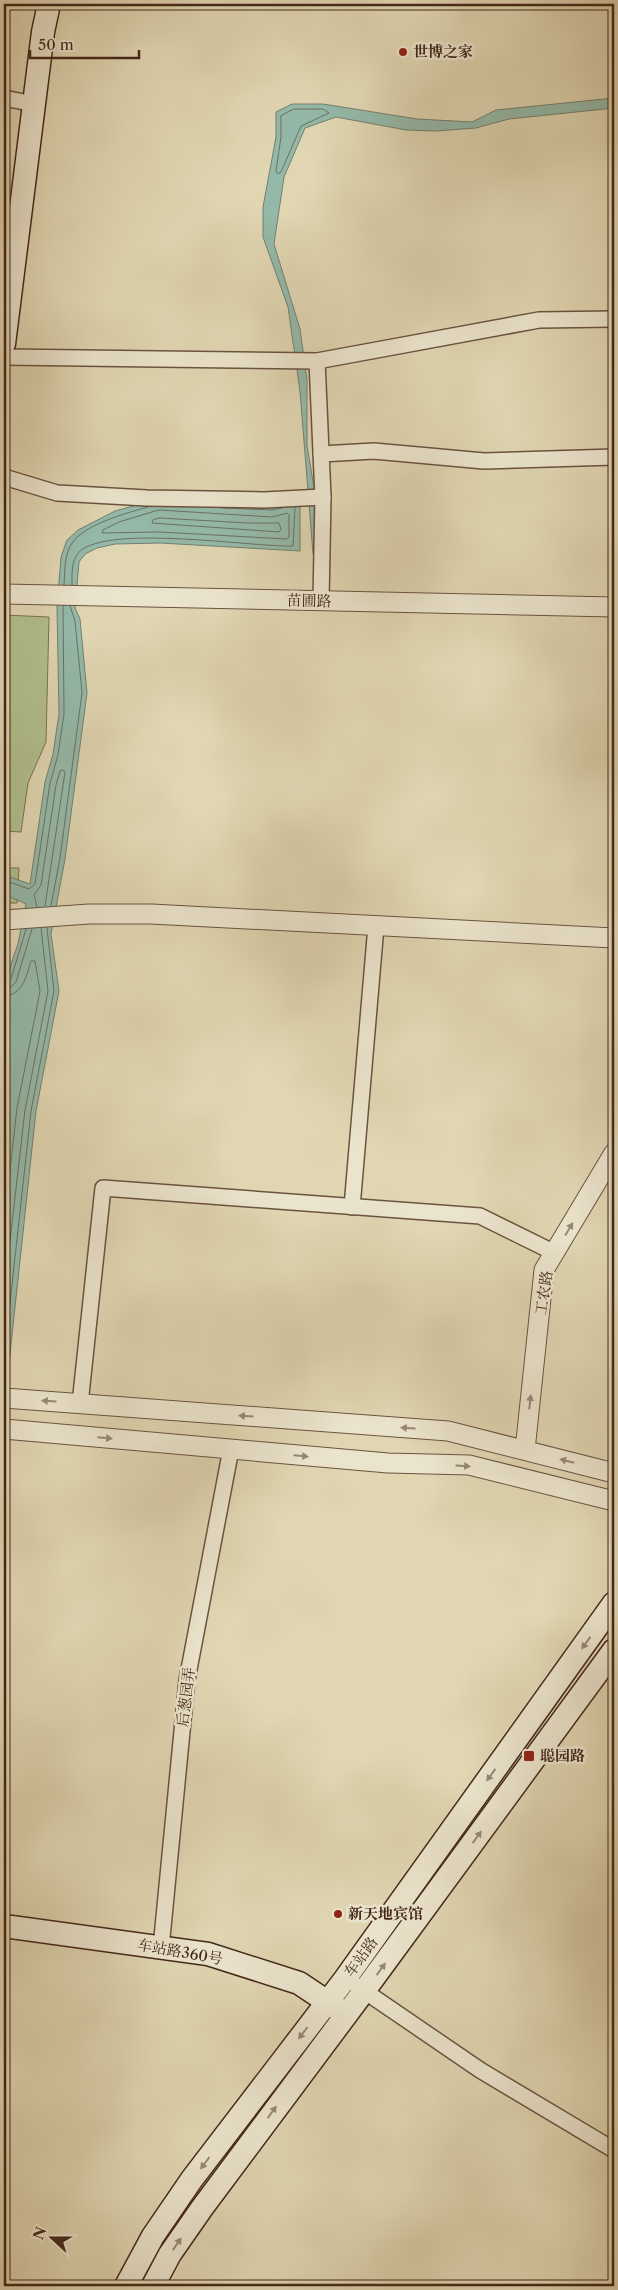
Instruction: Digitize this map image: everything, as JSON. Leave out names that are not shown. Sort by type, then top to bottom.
[{"type":"main road","points":[[4,344],[7,299],[49,4]]},
{"type":"main road","name":"车站路","points":[[126,2286],[153,2236],[181,2196],[345,1979],[614,1603]]},
{"type":"main road","name":"车站路","points":[[154,2286],[170,2254],[202,2208],[614,1650]]},
{"type":"main road","name":"车站路360号","points":[[4,1926],[208,1954],[299,1983],[345,2015]]},
{"type":"street","points":[[4,98],[34,104]]},
{"type":"street","points":[[4,357],[317,361],[539,320],[614,319]]},
{"type":"street","points":[[317,361],[323,497],[321,601]]},
{"type":"street","points":[[321,454],[374,451],[484,460],[614,457]]},
{"type":"street","points":[[4,477],[57,493],[147,498],[323,497]]},
{"type":"street","name":"苗圃路","points":[[4,594],[614,607]]},
{"type":"street","points":[[8,919],[151,914],[614,938]]},
{"type":"street","points":[[352,1207],[376,926]]},
{"type":"street","name":"工农路","points":[[524,1450],[544,1270],[614,1153]]},
{"type":"street","points":[[80,1404],[103,1188],[480,1216],[555,1253]]},
{"type":"street","points":[[4,1398],[448,1431],[614,1473]]},
{"type":"street","points":[[4,1429],[388,1463],[468,1466],[614,1501]]},
{"type":"street","name":"后葱园弄","points":[[161,1948],[186,1680],[231,1449]]},
{"type":"street","points":[[345,1979],[480,2070],[614,2150]]},
{"type":"shaded area","points":[[4,615],[49,617],[46,742],[28,783],[21,832],[4,831]]},
{"type":"shaded area","points":[[4,868],[19,868],[17,903],[4,903]]},
{"type":"water","points":[[614,98],[614,108],[509,119],[476,128],[436,131],[406,130],[336,117],[305,128],[284,177],[274,244],[300,329],[307,380],[307,446],[327,563],[313,554],[300,391],[288,307],[263,237],[263,207],[276,137],[276,112],[292,104],[323,104],[417,119],[472,122],[496,110]]},
{"type":"water","points":[[158,499],[300,500],[300,551],[160,543],[115,544],[97,548],[85,554],[79,562],[75,608],[80,619],[87,693],[65,859],[51,934],[59,991],[36,1111],[4,1410],[4,984],[18,944],[26,904],[4,894],[4,875],[30,884],[45,782],[53,754],[59,714],[57,608],[61,557],[67,540],[78,530],[115,511]]},
{"type":"place","name":"世博之家","points":[[403,52]]},
{"type":"place","name":"聪园路","points":[[529,1756]]},
{"type":"place","name":"新天地宾馆","points":[[338,1914]]}]
